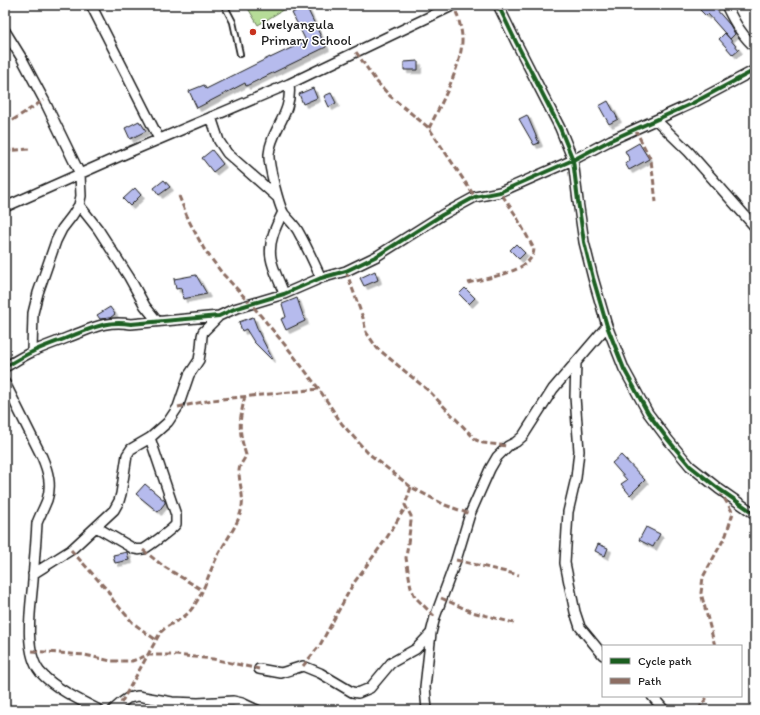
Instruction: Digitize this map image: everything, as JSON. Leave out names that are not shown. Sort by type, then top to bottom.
[{"type":"street","points":[[91,5],[159,139]]},
{"type":"street","points":[[5,207],[289,84],[454,5]]},
{"type":"street","points":[[498,5],[558,122],[573,160],[584,242],[607,326],[624,369],[648,413],[690,466],[719,489],[755,514]]},
{"type":"street","points":[[726,5],[743,35],[755,47]]},
{"type":"street","points":[[5,31],[44,100],[80,174],[81,196],[79,205],[62,229],[56,241],[38,293],[33,313],[32,351]]},
{"type":"street","points":[[34,574],[71,550],[114,510],[119,501],[127,455],[131,449],[150,438],[168,422],[178,406],[186,383],[199,360],[203,332],[219,316],[234,309],[284,294],[321,278],[346,271],[364,263],[442,215],[475,197],[500,192],[573,160],[611,140],[691,104],[755,70]]},
{"type":"street","points":[[289,84],[289,102],[271,143],[268,155],[270,168],[277,197],[283,212],[299,232],[321,278]]},
{"type":"street","points":[[211,117],[219,141],[227,153],[277,197]]},
{"type":"street","points":[[656,120],[688,152],[755,227]]},
{"type":"street","points":[[79,205],[98,229],[145,306],[157,321]]},
{"type":"street","points":[[283,212],[275,229],[271,245],[271,258],[284,294]]},
{"type":"street","points":[[5,367],[32,351],[70,337],[84,330],[107,324],[117,322],[131,324],[219,316]]},
{"type":"street","points":[[427,710],[425,687],[431,633],[470,514],[490,469],[497,457],[508,446],[516,442],[522,436],[553,389],[607,326]]},
{"type":"street","points":[[576,362],[575,397],[579,451],[576,478],[568,512],[565,563],[575,612],[580,627],[602,654]]},
{"type":"street","points":[[5,383],[42,457],[47,469],[49,482],[49,492],[37,523],[30,638],[35,662],[40,671],[58,686],[99,710]]},
{"type":"street","points":[[96,527],[134,549],[141,550],[146,548],[176,524],[176,515],[150,438]]},
{"type":"street","points":[[259,669],[281,673],[303,666],[320,673],[352,692],[358,693],[370,688],[391,664],[416,649],[431,633]]},
{"type":"street","points":[[113,710],[128,698],[138,696],[172,702],[198,703],[233,701],[242,703],[257,710]]},
{"type":"street","points":[[653,697],[664,710]]},
{"type":"lane","points":[[224,5],[232,22],[240,54]]},
{"type":"green space","points":[[246,5],[291,5],[258,25]]},
{"type":"building","points":[[701,5],[718,5],[715,8],[730,25],[735,34],[730,39],[708,14],[706,16],[700,10],[703,7]]},
{"type":"building","points":[[306,6],[326,47],[246,86],[245,83],[197,108],[189,91],[204,85],[206,89],[306,41],[292,13]]},
{"type":"building","points":[[725,33],[739,50],[733,55],[719,39]]},
{"type":"building","points":[[418,61],[418,70],[404,70],[404,62]]},
{"type":"building","points":[[313,88],[317,98],[303,104],[299,94]]},
{"type":"building","points":[[331,93],[336,103],[329,107],[324,96]]},
{"type":"building","points":[[608,101],[618,119],[609,124],[599,106]]},
{"type":"building","points":[[527,115],[539,143],[534,145],[519,119]]},
{"type":"building","points":[[139,121],[146,131],[130,139],[125,128]]},
{"type":"building","points":[[639,143],[649,159],[629,170],[625,163],[630,160],[625,151]]},
{"type":"building","points":[[212,150],[223,164],[213,172],[202,158]]},
{"type":"building","points":[[164,180],[170,187],[159,195],[154,188]]},
{"type":"building","points":[[135,188],[141,195],[130,206],[123,199]]},
{"type":"building","points":[[516,244],[525,253],[519,259],[510,250]]},
{"type":"building","points":[[375,271],[378,280],[364,286],[360,278]]},
{"type":"building","points":[[196,275],[207,294],[183,299],[181,288],[176,289],[174,279]]},
{"type":"building","points":[[465,288],[475,298],[469,304],[459,294]]},
{"type":"building","points":[[297,298],[305,321],[286,330],[281,319],[286,317],[282,304]]},
{"type":"building","points":[[110,307],[115,314],[110,318],[100,319],[97,315]]},
{"type":"building","points":[[253,317],[259,333],[272,358],[271,359],[254,342],[246,329],[242,331],[239,322]]},
{"type":"building","points":[[621,455],[645,480],[630,495],[621,484],[627,480],[612,463]]},
{"type":"building","points":[[145,484],[165,501],[158,512],[136,494]]},
{"type":"building","points":[[646,527],[660,534],[653,547],[639,540]]},
{"type":"building","points":[[598,544],[608,548],[605,556],[595,551]]},
{"type":"building","points":[[127,552],[129,560],[115,563],[113,555]]},
{"type":"marked path","points":[[429,128],[450,84],[459,60],[462,38],[454,5]]},
{"type":"marked path","points":[[356,52],[376,81],[390,96],[429,128],[475,197]]},
{"type":"marked path","points":[[5,125],[44,100]]},
{"type":"marked path","points":[[635,129],[651,160],[656,202]]},
{"type":"marked path","points":[[5,151],[29,149]]},
{"type":"marked path","points":[[468,283],[497,276],[517,269],[532,257],[534,249],[515,214],[500,192]]},
{"type":"marked path","points":[[179,196],[189,221],[204,249],[222,273],[251,304],[290,351],[319,389],[342,424],[368,453],[411,487],[445,505],[470,514]]},
{"type":"marked path","points":[[346,271],[363,318],[366,332],[377,348],[430,392],[476,440],[483,443],[508,446]]},
{"type":"marked path","points":[[178,407],[212,400],[319,389]]},
{"type":"marked path","points":[[121,703],[160,633],[187,614],[195,605],[217,557],[239,517],[242,506],[239,469],[246,455],[240,426],[245,396]]},
{"type":"marked path","points":[[411,487],[405,505],[411,516],[406,558],[411,588],[415,597],[435,617]]},
{"type":"marked path","points":[[715,645],[701,593],[703,577],[726,535],[733,513],[721,493]]},
{"type":"marked path","points":[[303,666],[320,645],[353,584],[386,539],[405,508]]},
{"type":"marked path","points":[[71,550],[108,591],[113,600],[133,623],[156,640]]},
{"type":"marked path","points":[[143,550],[163,566],[202,590]]},
{"type":"marked path","points":[[456,560],[519,575]]},
{"type":"marked path","points":[[441,598],[472,612],[514,623]]},
{"type":"marked path","points":[[32,651],[85,655],[111,661],[132,661],[148,655],[176,655],[213,659],[259,669]]},
{"type":"marked path","points":[[698,710],[707,697]]},
{"type":"cycle path","points":[[498,5],[560,128],[573,160],[584,242],[607,326],[624,369],[648,413],[690,466],[719,489],[755,514]]},
{"type":"cycle path","points":[[5,367],[25,355],[85,331],[107,324],[131,324],[219,316],[234,309],[284,294],[321,278],[346,271],[377,256],[442,215],[475,197],[500,192],[573,160],[611,140],[691,104],[755,70]]},
{"type":"place","name":"Iwelyangula Primary School","points":[[253,32]]}]
